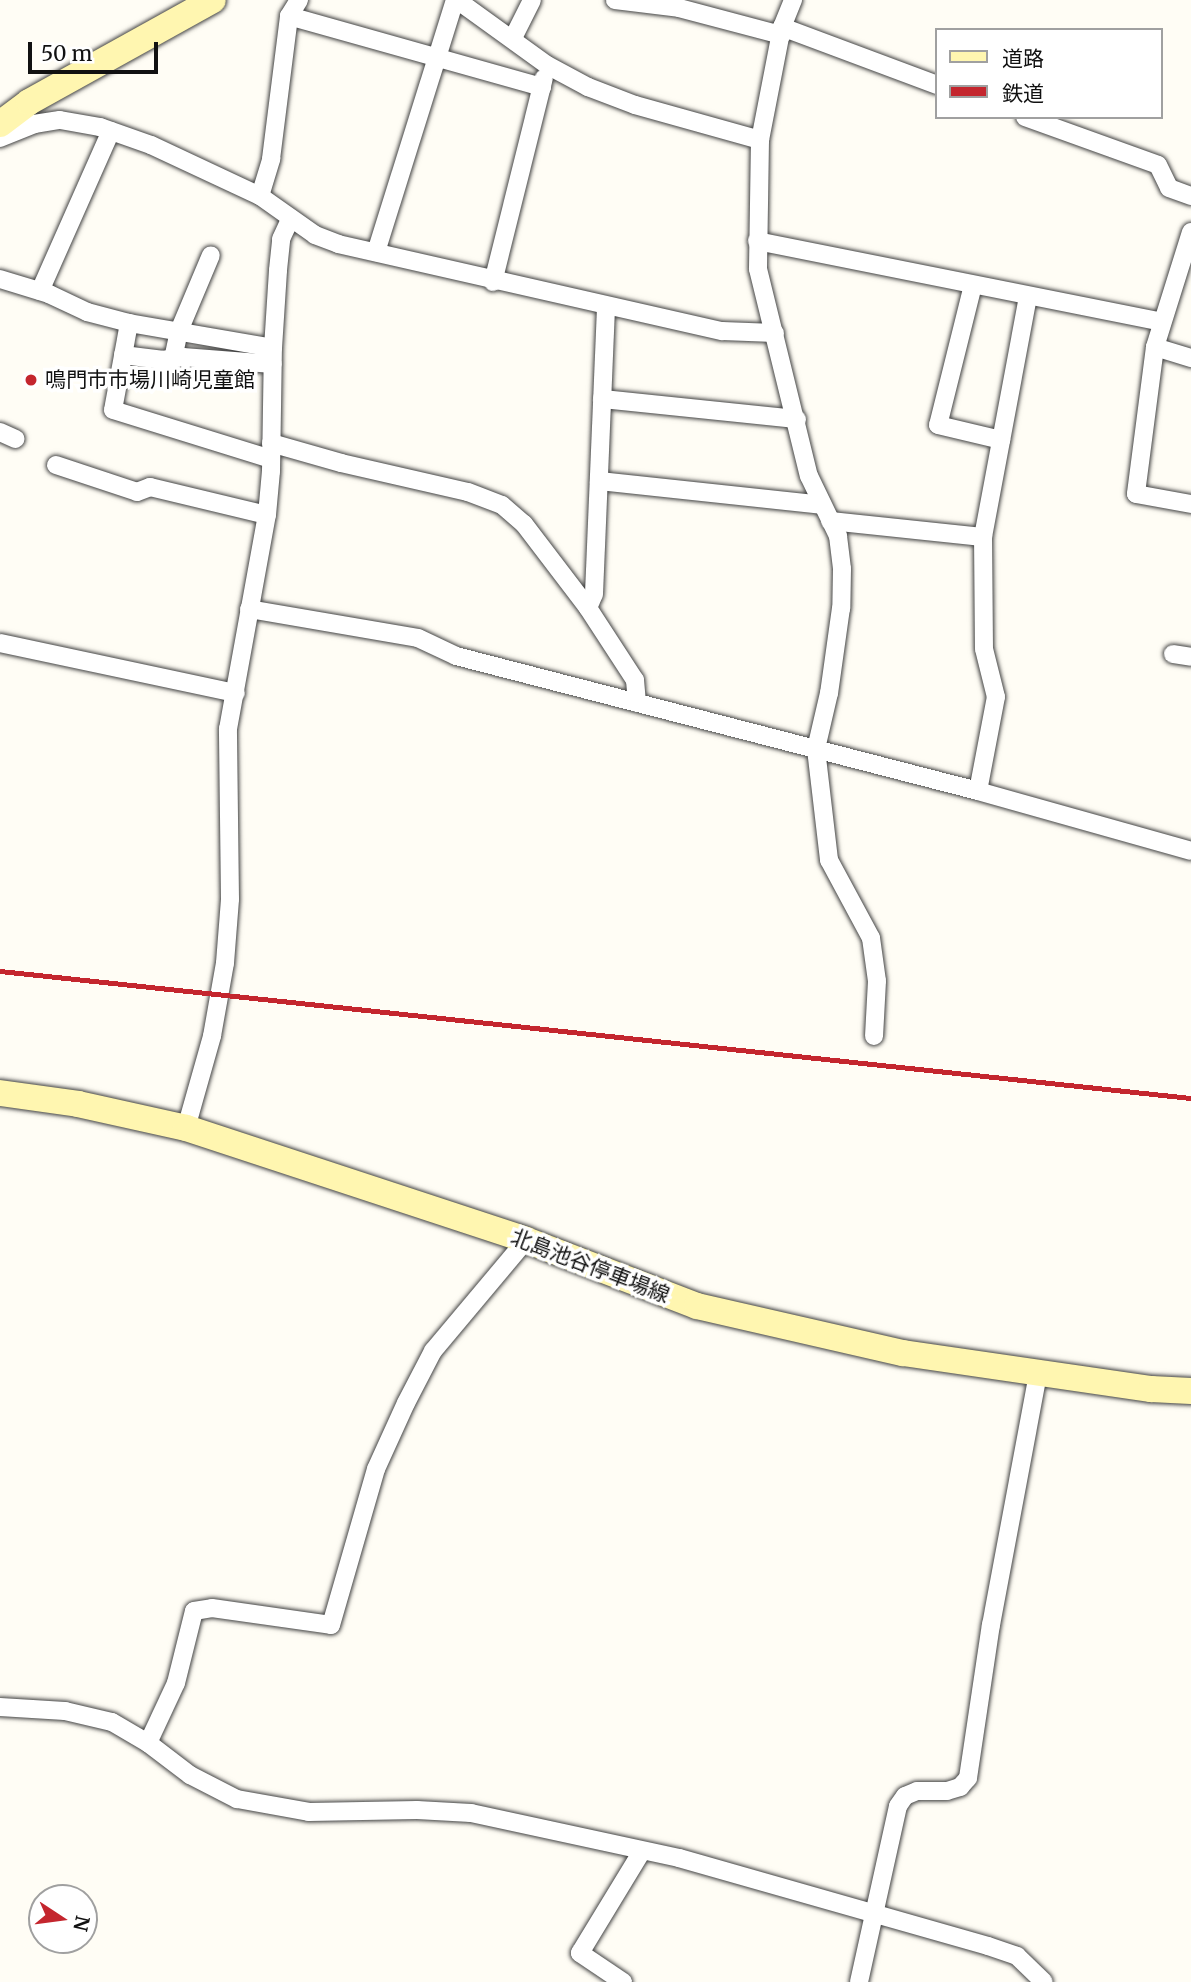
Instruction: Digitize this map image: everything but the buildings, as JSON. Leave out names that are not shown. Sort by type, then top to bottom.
[{"type":"main road","points":[[0,124],[29,103],[213,0]]},
{"type":"main road","name":"北島池谷停車場線","points":[[0,1093],[78,1104],[186,1128],[526,1240],[697,1306],[903,1353],[1151,1389],[1191,1391]]},
{"type":"street","points":[[260,195],[271,159],[289,16],[299,0]]},
{"type":"street","points":[[376,252],[435,59],[456,0],[513,38],[547,65],[588,87],[635,105],[760,140]]},
{"type":"street","points":[[513,38],[532,0]]},
{"type":"street","points":[[615,0],[680,4],[782,31],[936,85]]},
{"type":"street","points":[[793,0],[782,31],[760,140],[758,269],[809,476],[838,536],[842,569],[841,608],[829,694],[816,748],[828,860],[871,938],[877,981],[874,1035]]},
{"type":"street","points":[[289,16],[542,87]]},
{"type":"street","points":[[493,282],[547,65]]},
{"type":"street","points":[[1030,119],[1158,165],[1169,188],[1191,196]]},
{"type":"street","points":[[0,138],[34,124],[60,120],[111,131],[260,195],[315,235],[493,282],[606,307],[722,331],[775,333]]},
{"type":"street","points":[[40,291],[111,131]]},
{"type":"street","points":[[186,1128],[212,1036],[225,963],[230,899],[228,729],[267,514],[281,239],[291,218]]},
{"type":"street","points":[[1191,232],[1155,347],[1136,494],[1191,504]]},
{"type":"street","points":[[757,241],[1162,322]]},
{"type":"street","points":[[173,359],[179,331],[211,255]]},
{"type":"street","points":[[0,279],[40,291],[87,312],[129,323],[179,331],[273,356]]},
{"type":"street","points":[[973,285],[938,425],[1001,440]]},
{"type":"street","points":[[978,791],[996,697],[984,649],[984,537],[1028,296]]},
{"type":"street","points":[[588,608],[594,594],[606,307]]},
{"type":"street","points":[[129,323],[113,410],[271,451],[341,463],[468,492],[502,505],[532,533],[588,608],[635,680],[637,703]]},
{"type":"street","points":[[1155,347],[1191,358]]},
{"type":"street","points":[[123,355],[173,359],[273,356]]},
{"type":"street","points":[[602,399],[797,419]]},
{"type":"street","points":[[55,465],[137,492],[150,487],[267,514]]},
{"type":"street","points":[[598,481],[984,537]]},
{"type":"street","points":[[249,609],[418,638],[456,656],[816,748],[1191,851]]},
{"type":"street","points":[[0,643],[236,693]]},
{"type":"street","points":[[148,1742],[176,1683],[194,1611],[212,1608],[331,1625],[376,1469],[406,1403],[433,1351],[526,1240]]},
{"type":"street","points":[[859,1982],[898,1806],[905,1796],[917,1791],[947,1791],[960,1787],[968,1778],[991,1625],[1038,1373]]},
{"type":"street","points":[[0,1707],[65,1711],[112,1722],[148,1742],[202,1782],[237,1800],[309,1812],[417,1810],[471,1813],[679,1857],[1017,1956],[1044,1982]]},
{"type":"street","points":[[622,1982],[579,1953],[642,1851]]},
{"type":"railway","points":[[0,971],[1191,1098]]},
{"type":"place","name":"鳴門市市場川崎児童館","points":[[31,380]]}]
